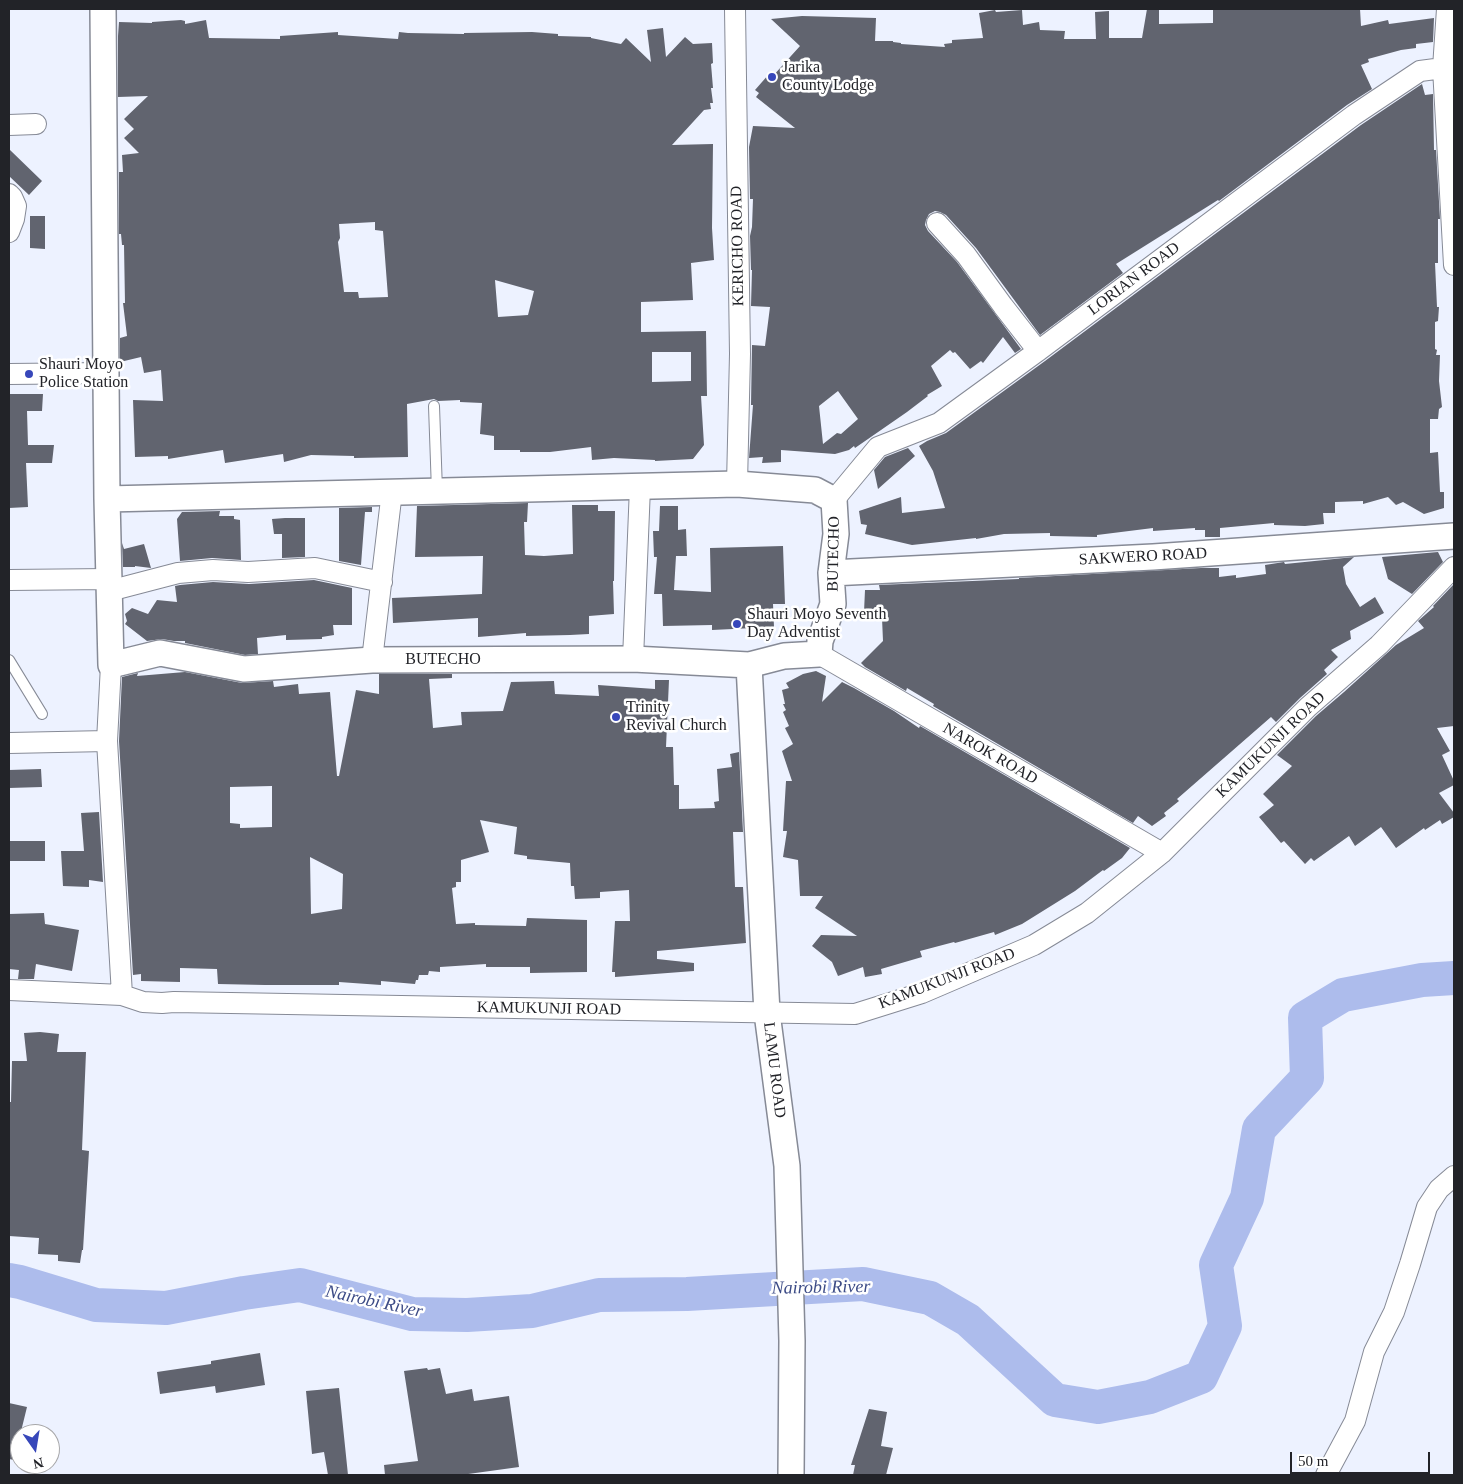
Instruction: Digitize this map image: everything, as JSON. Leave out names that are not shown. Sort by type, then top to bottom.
[{"type":"street","points":[[103,9],[107,498],[111,665],[106,741],[122,995]]},
{"type":"street","name":"KERICHO ROAD","points":[[735,9],[740,354],[736,484]]},
{"type":"street","points":[[1447,9],[1443,68],[1454,265]]},
{"type":"street","name":"LORIAN ROAD","points":[[834,500],[878,447],[939,423],[1354,115],[1420,71],[1443,68]]},
{"type":"street","points":[[9,125],[36,124]]},
{"type":"street","points":[[9,194],[16,206],[9,232]]},
{"type":"street","points":[[937,224],[966,255],[1038,351]]},
{"type":"street","points":[[9,374],[106,373]]},
{"type":"street","name":"BUTECHO","points":[[107,498],[736,484],[815,490],[834,500],[836,534],[831,573],[833,604],[820,641],[819,654],[784,656],[749,665],[633,659],[372,660],[244,669],[160,653],[111,665]]},
{"type":"street","points":[[633,659],[640,487]]},
{"type":"street","points":[[372,660],[392,491]]},
{"type":"street","name":"SAKWERO ROAD","points":[[831,573],[1153,556],[1454,536]]},
{"type":"street","points":[[9,580],[109,585],[178,573],[213,570],[248,572],[315,568],[382,582]]},
{"type":"street","name":"KAMUKUNJI ROAD","points":[[9,990],[122,995],[143,1002],[162,1003],[855,1014],[922,993],[1034,945],[1086,913],[1162,853],[1308,707],[1379,644],[1454,568]]},
{"type":"street","name":"NAROK ROAD","points":[[819,654],[1162,853]]},
{"type":"street","name":"LAMU ROAD","points":[[749,665],[766,1013],[786,1166],[792,1341],[791,1475]]},
{"type":"street","points":[[9,743],[106,741]]},
{"type":"street","points":[[1326,1475],[1355,1421],[1374,1352],[1394,1312],[1427,1207],[1439,1189],[1454,1176]]},
{"type":"lane","points":[[434,406],[437,490]]},
{"type":"lane","points":[[9,660],[42,714]]},
{"type":"building","points":[[1147,9],[1159,9],[1159,24],[1213,23],[1213,9],[1360,9],[1361,26],[1388,20],[1389,24],[1434,18],[1433,42],[1416,44],[1416,48],[1368,59],[1369,62],[1361,65],[1372,89],[1347,105],[1219,201],[1116,264],[1123,273],[1040,335],[976,248],[946,215],[935,211],[929,214],[925,225],[928,231],[957,262],[1021,349],[1015,353],[1003,337],[983,363],[981,361],[970,369],[955,352],[953,353],[950,350],[931,366],[942,386],[855,448],[854,446],[849,450],[835,454],[781,450],[781,462],[762,463],[763,457],[749,458],[753,405],[751,405],[752,345],[765,346],[770,307],[751,306],[752,270],[750,236],[753,199],[750,199],[749,147],[753,126],[795,128],[756,97],[759,93],[755,90],[769,74],[772,77],[800,46],[771,19],[802,16],[876,18],[875,41],[893,41],[901,44],[945,47],[944,44],[952,43],[952,40],[983,38],[979,13],[995,10],[996,12],[1022,10],[1023,25],[1039,22],[1040,30],[1065,31],[1064,39],[1096,39],[1095,12],[1109,11],[1109,38],[1142,38]],"holes":[[[838,391],[858,419],[841,434],[837,433],[823,444],[819,406]]]},
{"type":"building","points":[[181,20],[185,21],[185,24],[206,20],[209,38],[280,39],[280,36],[338,32],[338,35],[398,39],[399,32],[464,34],[532,32],[558,34],[558,36],[591,37],[621,44],[626,38],[651,62],[647,30],[663,28],[666,57],[685,37],[693,44],[712,43],[713,88],[711,88],[713,103],[710,103],[711,109],[704,110],[672,145],[713,144],[712,228],[714,260],[691,263],[693,300],[641,302],[641,332],[706,331],[707,396],[701,396],[704,445],[693,459],[655,461],[614,458],[592,460],[591,447],[550,452],[494,450],[494,436],[480,434],[482,403],[460,402],[460,400],[438,401],[434,399],[407,404],[408,457],[354,458],[354,456],[311,455],[284,462],[283,454],[225,463],[223,450],[168,459],[168,456],[135,457],[133,400],[163,401],[161,370],[144,373],[141,357],[120,362],[120,338],[127,336],[123,303],[125,303],[124,245],[122,245],[121,234],[119,234],[119,172],[123,172],[122,155],[139,153],[124,138],[134,129],[124,119],[148,96],[118,97],[118,36],[119,22]],"holes":[[[375,222],[375,230],[383,231],[388,297],[359,298],[358,292],[344,292],[338,242],[340,238],[339,224]],[[495,280],[534,291],[528,315],[498,317]],[[652,352],[691,352],[691,381],[652,382]]]},
{"type":"building","points":[[1422,84],[1425,95],[1433,94],[1434,150],[1436,150],[1440,219],[1438,219],[1438,263],[1435,263],[1437,307],[1439,307],[1438,321],[1435,322],[1435,349],[1437,350],[1436,355],[1440,355],[1439,381],[1442,407],[1439,409],[1438,419],[1430,419],[1430,453],[1438,452],[1440,492],[1444,492],[1444,508],[1424,514],[1403,502],[1396,505],[1388,497],[1363,504],[1363,501],[1335,502],[1335,513],[1323,513],[1324,524],[1305,526],[1274,525],[1274,523],[1220,528],[1220,537],[1205,537],[1205,530],[1195,530],[1195,528],[1153,531],[1153,528],[1097,535],[1097,537],[1050,536],[1050,533],[1004,534],[976,539],[912,545],[865,534],[867,525],[861,524],[859,511],[901,497],[902,513],[945,508],[933,471],[919,446],[946,433],[1361,125]]},
{"type":"building","points":[[9,149],[42,181],[29,195],[9,176]]},
{"type":"building","points":[[30,216],[45,216],[45,249],[30,248]]},
{"type":"building","points":[[9,394],[43,394],[42,411],[27,411],[28,445],[54,445],[52,463],[26,463],[28,507],[9,508]]},
{"type":"building","points":[[908,448],[915,456],[878,489],[874,470],[885,457]]},
{"type":"building","points":[[528,503],[527,522],[524,522],[525,555],[573,554],[572,505],[598,505],[598,511],[615,511],[614,614],[589,616],[589,634],[570,635],[526,636],[526,633],[478,637],[478,618],[393,623],[392,598],[482,594],[483,556],[415,557],[417,506]]},
{"type":"building","points":[[660,506],[678,506],[678,530],[686,529],[687,556],[676,556],[674,590],[711,592],[710,548],[783,546],[785,604],[773,604],[774,627],[712,630],[712,625],[663,626],[662,594],[654,594],[657,557],[654,557],[653,531],[659,531]]},
{"type":"building","points":[[372,507],[372,512],[365,512],[361,565],[339,561],[339,508]]},
{"type":"building","points":[[220,511],[219,516],[234,516],[234,519],[240,520],[241,560],[212,558],[180,561],[177,519],[182,512]]},
{"type":"building","points":[[305,518],[305,557],[282,558],[282,534],[274,534],[272,519]]},
{"type":"building","points":[[122,543],[124,549],[144,544],[151,568],[123,567]]},
{"type":"building","points":[[1438,552],[1443,562],[1412,594],[1388,579],[1382,557]]},
{"type":"building","points":[[1354,557],[1343,567],[1346,584],[1360,607],[1375,597],[1384,613],[1350,631],[1351,639],[1331,650],[1338,657],[1324,670],[1327,674],[1276,722],[1271,717],[1177,799],[1179,801],[1164,813],[1166,816],[1152,826],[1138,816],[1133,823],[933,706],[934,704],[907,688],[906,691],[861,663],[883,641],[882,618],[869,618],[869,612],[864,612],[865,590],[880,590],[879,585],[1201,568],[1219,568],[1219,577],[1236,575],[1236,578],[1266,574],[1265,565]]},
{"type":"building","points":[[314,580],[352,588],[352,625],[333,625],[334,635],[322,637],[322,639],[286,640],[286,635],[257,638],[258,654],[245,655],[185,643],[185,641],[162,639],[147,641],[125,624],[127,621],[125,614],[132,608],[148,614],[157,600],[177,602],[175,586],[213,582],[249,584]]},
{"type":"building","points":[[1454,584],[1454,726],[1437,728],[1450,751],[1442,755],[1454,781],[1454,785],[1439,793],[1454,813],[1454,817],[1442,824],[1440,820],[1425,830],[1424,828],[1396,848],[1381,827],[1355,846],[1349,836],[1314,861],[1311,858],[1305,864],[1284,841],[1281,843],[1259,817],[1274,805],[1263,794],[1292,766],[1277,755],[1316,716],[1396,645],[1424,628],[1418,621],[1434,607]]},
{"type":"building","points":[[816,671],[826,676],[822,702],[842,682],[1130,848],[1122,858],[1104,871],[1022,924],[995,935],[994,932],[920,951],[922,957],[881,969],[882,974],[865,977],[863,967],[838,976],[832,962],[812,946],[821,935],[857,936],[815,908],[823,896],[800,896],[798,860],[783,857],[787,831],[783,831],[786,781],[792,781],[782,751],[793,744],[785,728],[789,726],[783,712],[786,710],[783,704],[785,704],[782,690],[789,688],[786,683],[803,674]]},
{"type":"building","points":[[185,672],[242,683],[273,681],[274,687],[298,684],[299,694],[330,692],[337,776],[339,776],[356,690],[379,694],[379,674],[452,674],[452,678],[429,679],[433,728],[462,725],[461,712],[503,711],[511,682],[554,681],[555,694],[599,696],[598,685],[655,689],[655,680],[669,680],[666,747],[673,747],[674,785],[679,785],[679,809],[715,808],[714,802],[719,801],[717,769],[732,767],[730,754],[739,752],[743,832],[733,832],[735,887],[743,887],[746,943],[657,951],[657,959],[694,963],[694,971],[615,977],[615,972],[612,972],[615,921],[630,921],[629,890],[600,892],[600,898],[575,899],[574,886],[571,886],[570,863],[527,859],[527,856],[514,854],[517,827],[480,820],[489,852],[461,860],[461,882],[456,882],[456,887],[452,888],[456,924],[475,923],[475,925],[526,926],[527,918],[587,920],[587,972],[530,973],[530,967],[486,967],[486,964],[440,967],[440,972],[429,971],[428,975],[419,975],[415,984],[381,981],[381,985],[339,982],[339,985],[265,985],[218,984],[217,969],[180,968],[180,982],[141,981],[141,974],[133,975],[119,741],[122,677],[138,673],[137,676]],"holes":[[[272,786],[272,827],[240,828],[240,824],[230,823],[230,787]],[[310,857],[343,874],[342,909],[311,914]]]},
{"type":"building","points":[[41,769],[42,787],[9,788],[9,770]]},
{"type":"building","points":[[99,812],[103,882],[89,880],[89,887],[63,886],[61,851],[84,851],[81,813]]},
{"type":"building","points":[[9,841],[45,841],[45,861],[9,861]]},
{"type":"building","points":[[44,913],[45,924],[79,930],[72,971],[36,964],[34,979],[18,979],[19,970],[9,969],[9,914]]},
{"type":"building","points":[[24,1033],[59,1034],[57,1052],[86,1052],[82,1150],[89,1151],[83,1250],[80,1263],[58,1261],[58,1255],[38,1254],[39,1238],[9,1236],[9,1102],[11,1102],[12,1061],[27,1061]]},
{"type":"building","points":[[260,1353],[265,1385],[216,1393],[215,1386],[160,1394],[157,1372],[211,1364],[211,1361]]},
{"type":"building","points":[[427,1368],[428,1370],[440,1368],[446,1394],[472,1389],[474,1401],[509,1396],[519,1467],[461,1475],[385,1475],[384,1465],[418,1461],[404,1371]]},
{"type":"building","points":[[339,1388],[348,1475],[328,1475],[324,1452],[312,1454],[306,1391]]},
{"type":"building","points":[[9,1403],[27,1407],[23,1424],[10,1424],[9,1459]]},
{"type":"building","points":[[869,1409],[887,1412],[881,1446],[893,1448],[886,1475],[853,1475],[855,1465],[851,1465]]},
{"type":"waterway","name":"Nairobi River","points":[[9,1280],[96,1305],[166,1308],[244,1293],[300,1285],[412,1314],[467,1315],[532,1311],[599,1295],[687,1294],[863,1284],[930,1298],[968,1320],[1055,1400],[1098,1407],[1150,1397],[1201,1377],[1225,1326],[1216,1265],[1247,1198],[1259,1129],[1307,1078],[1305,1018],[1343,995],[1422,980],[1454,978]]},
{"type":"place","name":"Jarika County Lodge","points":[[772,77]]},
{"type":"place","name":"Shauri Moyo Police Station","points":[[29,374]]},
{"type":"place","name":"Shauri Moyo Seventh Day Adventist","points":[[737,624]]},
{"type":"place","name":"Trinity Revival Church","points":[[616,717]]}]
